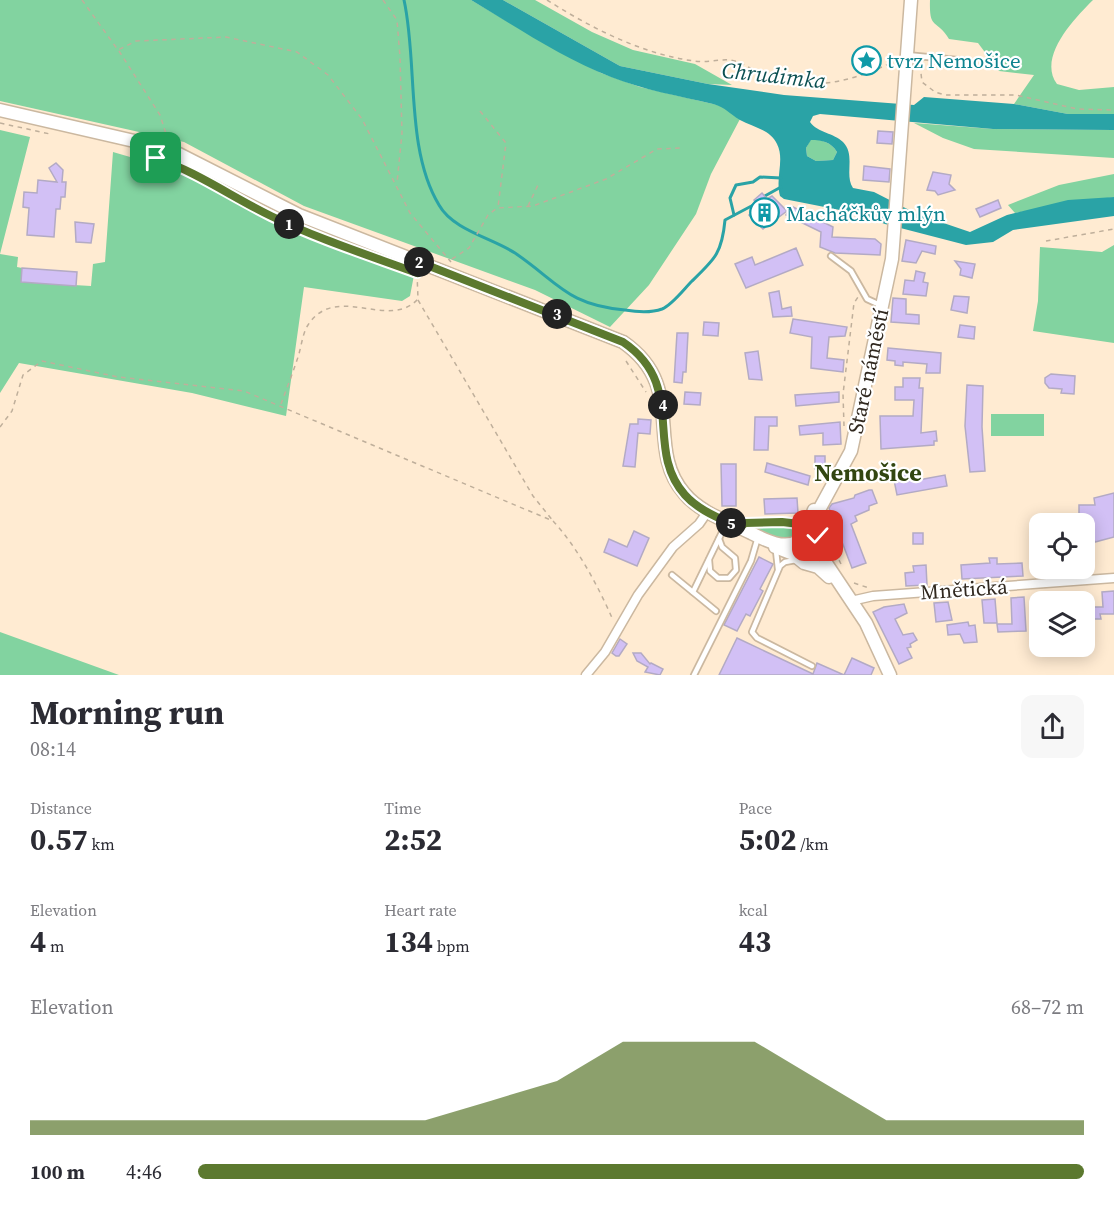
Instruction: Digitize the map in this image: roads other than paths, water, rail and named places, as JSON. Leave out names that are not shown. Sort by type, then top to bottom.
[{"type":"street","points":[[907,55],[911,0]]},
{"type":"street","name":"Staré náměstí","points":[[848,597],[826,563],[817,526],[819,511],[851,451],[882,305],[894,242],[907,55]]},
{"type":"street","points":[[0,110],[169,149],[299,215],[544,309],[623,342],[646,361],[660,391],[666,449],[672,472],[684,494],[708,512],[776,548],[793,554],[803,562],[820,568],[848,597],[866,623],[890,675]]},
{"type":"street","name":"Staré náměstí","points":[[799,540],[812,514],[828,494]]},
{"type":"street","points":[[586,675],[605,652],[638,595],[673,547],[699,524],[708,512]]},
{"type":"street","points":[[758,537],[783,544],[809,535],[823,545],[820,560],[803,562]]},
{"type":"street","points":[[799,540],[795,551],[803,562]]},
{"type":"street","name":"Mnětická","points":[[848,597],[1114,578]]},
{"type":"lane","points":[[907,55],[968,61]]},
{"type":"lane","points":[[831,256],[852,272],[861,291],[872,302],[882,305]]},
{"type":"lane","points":[[693,592],[728,522]]},
{"type":"lane","points":[[694,675],[751,561],[758,537]]},
{"type":"lane","points":[[709,560],[710,571],[718,578],[729,578],[736,570],[735,558],[722,547],[719,539]]},
{"type":"lane","points":[[776,548],[778,569]]},
{"type":"lane","points":[[803,562],[785,562],[778,569],[752,632],[757,638],[812,666]]},
{"type":"lane","points":[[672,575],[716,611]]},
{"type":"water","points":[[471,0],[503,0],[620,66],[708,84],[784,95],[914,105],[924,97],[1014,104],[1068,114],[1114,114],[1114,130],[993,129],[820,114],[813,116],[810,122],[813,126],[839,139],[847,147],[850,159],[849,177],[853,188],[874,192],[917,214],[970,232],[1007,215],[1068,200],[1114,197],[1114,216],[1013,230],[993,242],[966,245],[885,224],[855,213],[784,199],[780,196],[779,189],[779,150],[770,135],[718,106],[636,86],[593,69],[557,51]],"holes":[[[811,140],[826,142],[835,149],[837,152],[833,160],[816,161],[807,156],[806,148]]]},
{"type":"waterway","points":[[404,0],[421,158],[428,183],[439,205],[454,221],[515,253],[576,298],[605,307],[639,312],[649,312],[666,307],[712,261],[722,240],[725,220],[759,202]]},
{"type":"waterway","points":[[734,215],[730,198],[736,185],[753,182],[760,177],[781,178]]},
{"type":"waterway","points":[[763,197],[781,187]]},
{"type":"place","name":"tvrz Nemošice","points":[[866,60]]},
{"type":"place","name":"Macháčkův mlýn","points":[[765,213]]},
{"type":"district","name":"Nemošice","points":[[868,472]]},
{"type":"water label","name":"Chrudimka","points":[[774,75]]}]
